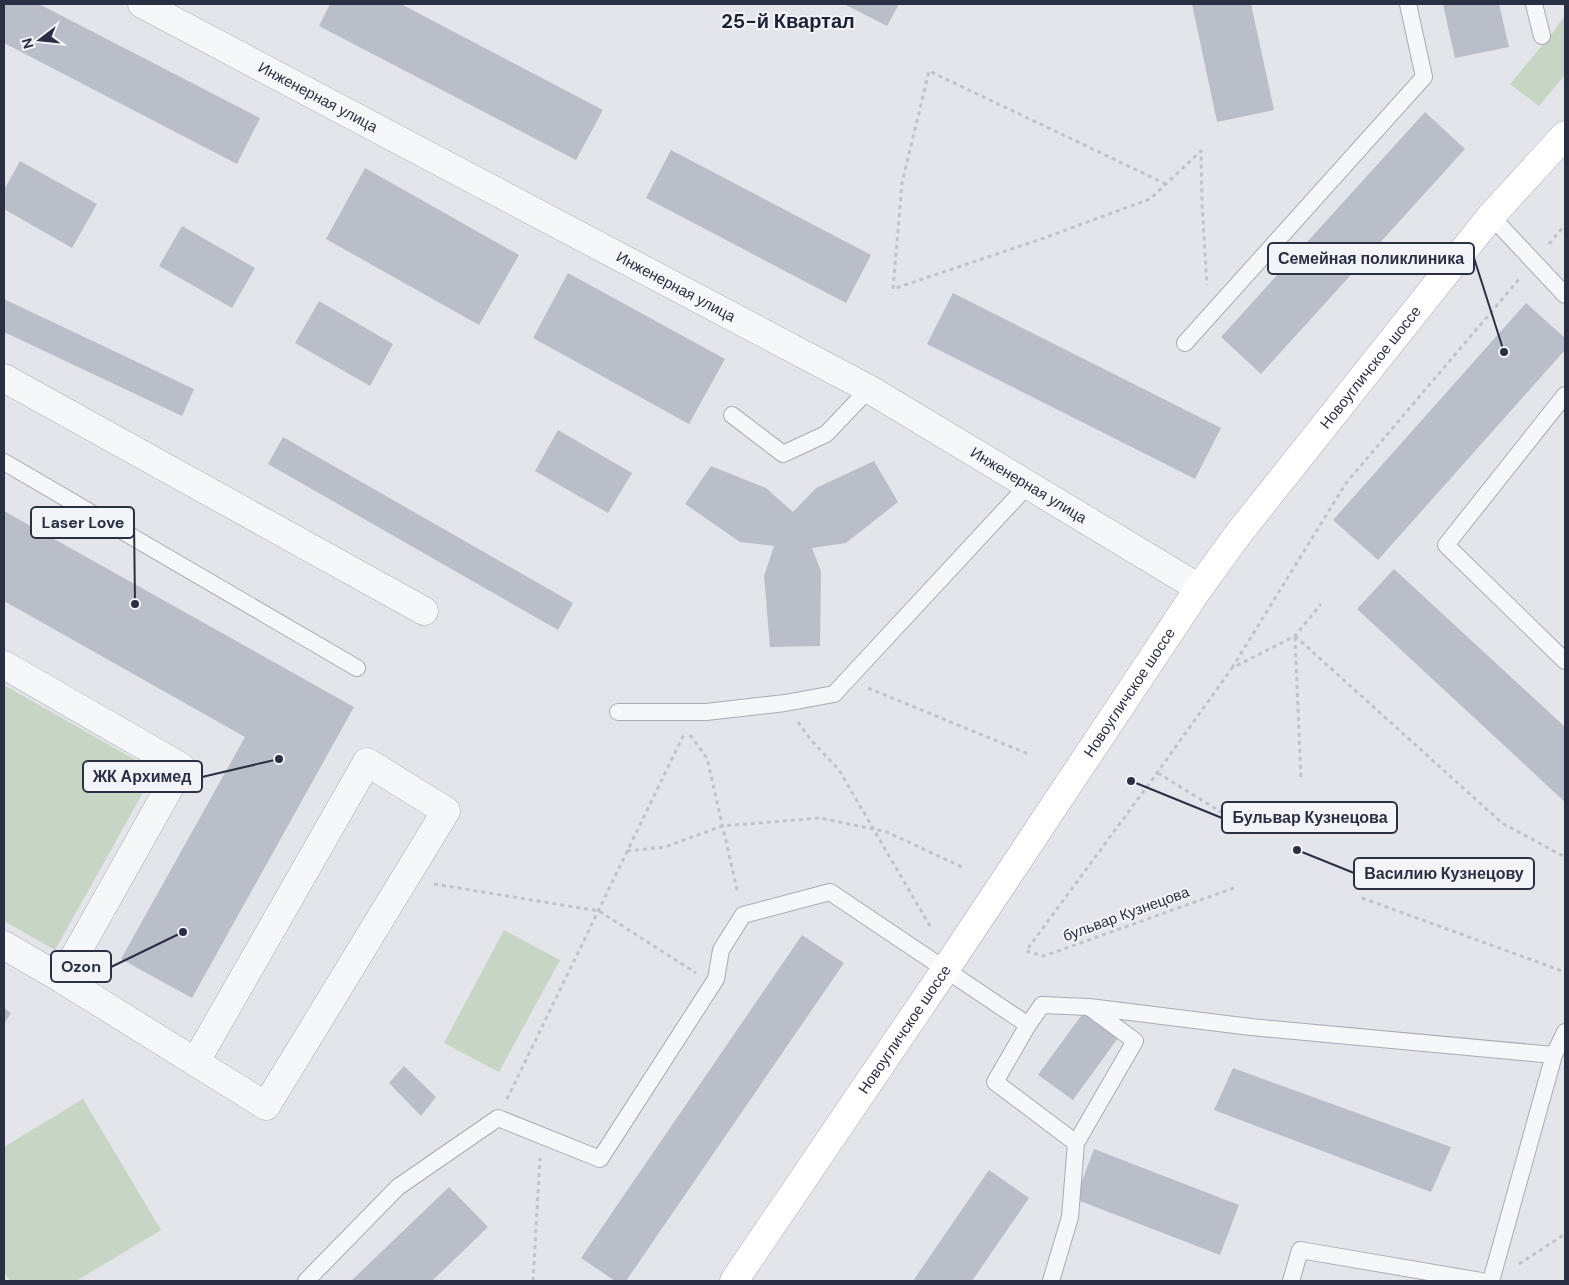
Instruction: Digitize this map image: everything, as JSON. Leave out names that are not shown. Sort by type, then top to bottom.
[{"type":"main road","name":"Новоугличское шоссе","points":[[734,1281],[945,970],[1199,588],[1239,533],[1490,216],[1565,135]]},
{"type":"street","name":"Инженерная улица","points":[[142,4],[869,389],[1199,588]]},
{"type":"street","points":[[4,378],[424,611]]},
{"type":"street","points":[[4,665],[181,767],[62,979]]},
{"type":"street","points":[[4,945],[196,1061],[266,1106],[446,811],[367,762],[196,1061]]},
{"type":"lane","points":[[1185,343],[1424,76],[1408,4]]},
{"type":"lane","points":[[1534,4],[1542,36]]},
{"type":"lane","points":[[1490,216],[1565,295]]},
{"type":"lane","points":[[732,415],[784,454],[826,434],[869,389]]},
{"type":"lane","points":[[1565,395],[1446,546],[1565,661]]},
{"type":"lane","points":[[4,462],[358,668]]},
{"type":"lane","points":[[618,712],[706,712],[785,703],[834,694],[1028,485]]},
{"type":"lane","points":[[306,1281],[398,1187],[498,1118],[600,1159],[716,979],[721,950],[743,915],[830,892],[1028,1025]]},
{"type":"lane","points":[[1076,1143],[995,1082],[1028,1025],[1042,1005],[1088,1007],[1252,1027],[1554,1055]]},
{"type":"lane","points":[[1051,1281],[1070,1216],[1076,1143],[1135,1040],[1088,1007]]},
{"type":"lane","points":[[1491,1281],[1554,1055],[1565,1032]]},
{"type":"lane","points":[[1290,1281],[1300,1250],[1481,1281]]},
{"type":"path","points":[[1166,184],[929,71],[902,183],[893,289],[1044,238],[1150,199],[1166,184],[1201,151],[1204,244],[1210,316]]},
{"type":"path","points":[[1234,820],[1158,773],[1232,668],[1346,483],[1565,225]]},
{"type":"path","points":[[1232,668],[1295,636],[1321,604]]},
{"type":"path","points":[[1295,636],[1300,780]]},
{"type":"path","points":[[1295,636],[1502,823],[1565,857]]},
{"type":"path","points":[[847,679],[1031,755]]},
{"type":"path","points":[[785,703],[811,740],[839,770],[930,926]]},
{"type":"path","points":[[498,1118],[686,730],[707,758],[743,915]]},
{"type":"path","name":"бульвар Кузнецова","points":[[1158,773],[1026,951],[1044,956],[1234,888]]},
{"type":"path","points":[[627,851],[665,847],[722,826],[820,818],[887,832],[964,868]]},
{"type":"path","points":[[404,880],[598,911],[713,984]]},
{"type":"path","points":[[1362,898],[1565,972]]},
{"type":"path","points":[[533,1281],[542,1135]]},
{"type":"path","points":[[1517,1266],[1565,1234]]},
{"type":"green space","points":[[1565,15],[1565,75],[1539,106],[1510,84]]},
{"type":"green space","points":[[4,685],[155,771],[55,950],[4,921]]},
{"type":"green space","points":[[504,930],[560,960],[499,1072],[444,1043]]},
{"type":"green space","points":[[83,1099],[161,1230],[76,1281],[10,1281],[4,1272],[4,1147]]},
{"type":"building","points":[[4,4],[39,4],[260,118],[237,164],[4,43]]},
{"type":"building","points":[[330,4],[401,4],[603,110],[576,160],[319,26]]},
{"type":"building","points":[[844,4],[899,4],[887,26]]},
{"type":"building","points":[[1192,4],[1251,4],[1274,110],[1217,122]]},
{"type":"building","points":[[1443,4],[1499,4],[1509,47],[1455,58]]},
{"type":"building","points":[[1425,112],[1465,149],[1261,374],[1221,337]]},
{"type":"building","points":[[671,150],[871,255],[846,303],[646,198]]},
{"type":"building","points":[[20,161],[97,204],[72,248],[4,209],[4,190]]},
{"type":"building","points":[[365,168],[519,255],[479,325],[326,239]]},
{"type":"building","points":[[182,226],[255,268],[232,308],[159,266]]},
{"type":"building","points":[[568,273],[725,359],[689,424],[533,338]]},
{"type":"building","points":[[953,293],[1221,428],[1195,479],[927,344]]},
{"type":"building","points":[[4,299],[194,389],[182,416],[4,332]]},
{"type":"building","points":[[319,301],[393,344],[370,386],[295,343]]},
{"type":"building","points":[[1526,303],[1565,338],[1565,350],[1378,560],[1333,520]]},
{"type":"building","points":[[558,430],[632,473],[608,513],[535,471]]},
{"type":"building","points":[[283,437],[573,603],[558,630],[268,464]]},
{"type":"building","points":[[874,461],[898,502],[846,543],[812,548],[821,571],[820,646],[770,647],[764,576],[774,546],[740,542],[685,504],[711,466],[766,488],[793,512],[816,488]]},
{"type":"building","points":[[4,511],[354,707],[192,998],[121,959],[245,737],[4,601]]},
{"type":"building","points":[[1394,569],[1565,727],[1565,802],[1357,609]]},
{"type":"building","points":[[802,935],[844,963],[626,1281],[615,1281],[581,1258]]},
{"type":"building","points":[[4,1008],[11,1013],[4,1024]]},
{"type":"building","points":[[1083,1013],[1118,1038],[1073,1100],[1038,1075]]},
{"type":"building","points":[[404,1066],[436,1097],[421,1116],[389,1083]]},
{"type":"building","points":[[1233,1068],[1451,1147],[1431,1192],[1214,1110]]},
{"type":"building","points":[[1094,1149],[1239,1205],[1220,1255],[1075,1199]]},
{"type":"building","points":[[989,1170],[1029,1198],[972,1281],[913,1281]]},
{"type":"building","points":[[449,1187],[488,1227],[432,1281],[351,1281]]},
{"type":"place","name":"Семейная поликлиника","points":[[1504,352]]},
{"type":"place","name":"Laser Love","points":[[135,604]]},
{"type":"place","name":"ЖК Архимед","points":[[279,759]]},
{"type":"place","name":"Бульвар Кузнецова","points":[[1131,781]]},
{"type":"place","name":"Василию Кузнецову","points":[[1297,850]]},
{"type":"place","name":"Ozon","points":[[183,932]]},
{"type":"district","name":"25-й Квартал","points":[[788,21]]}]
